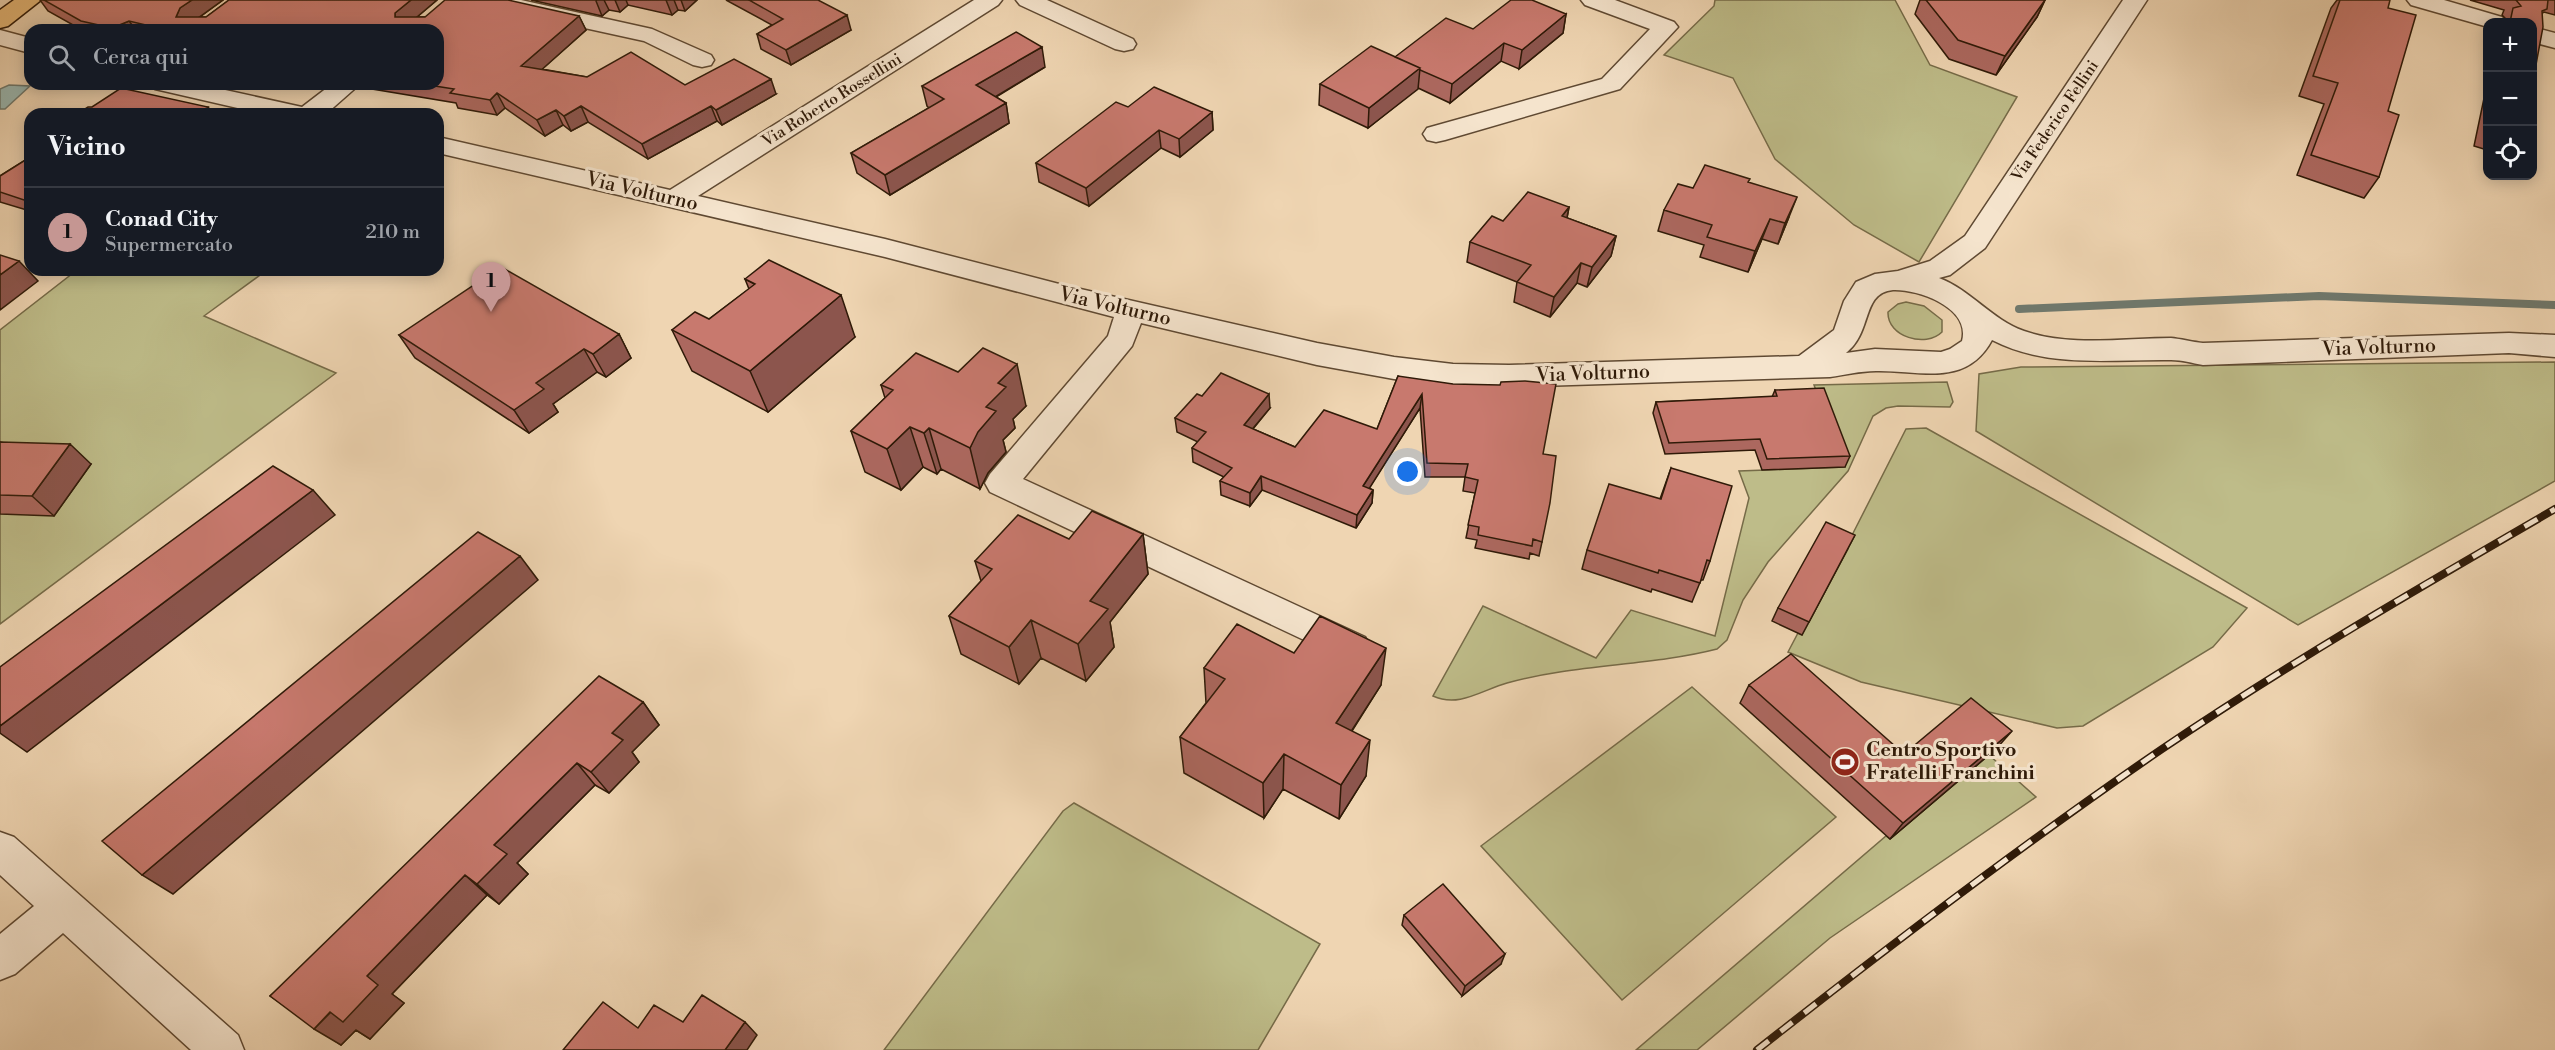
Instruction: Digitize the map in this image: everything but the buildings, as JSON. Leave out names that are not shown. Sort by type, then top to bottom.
[{"type":"main road","points":[[2,24],[29,0]]},
{"type":"street","points":[[489,0],[652,36],[702,60]]},
{"type":"street","name":"Via Roberto Rossellini","points":[[674,199],[990,0]]},
{"type":"street","name":"Via Federico Fellini","points":[[1898,280],[1934,271],[1975,242],[2135,0]]},
{"type":"street","points":[[2419,0],[2483,19]]},
{"type":"street","points":[[1040,2],[1124,44]]},
{"type":"street","points":[[1436,134],[1611,84],[1666,27],[1610,3]]},
{"type":"street","points":[[2,24],[24,41]]},
{"type":"street","points":[[2537,36],[2555,41]]},
{"type":"street","points":[[0,55],[24,59]]},
{"type":"street","points":[[191,90],[271,108]]},
{"type":"street","points":[[318,108],[340,90]]},
{"type":"street","name":"Via Volturno","points":[[444,146],[898,252],[1317,354],[1394,368],[1453,375],[1552,375],[1835,365],[1875,360],[1939,362],[2010,357],[2095,362],[2182,359],[2203,354],[2509,343],[2555,346]]},
{"type":"street","name":"Via Federico Fellini","points":[[1966,307],[1963,278],[1973,256],[1975,242]]},
{"type":"street","name":"Via Volturno","points":[[1939,362],[1897,356],[1872,341],[1857,323],[1855,314],[1855,304],[1866,290],[1875,284],[1898,280],[1937,288],[1999,332],[2042,347],[2077,350],[2175,349],[2203,354]]},
{"type":"street","points":[[1939,362],[1963,357],[1976,344],[1978,327],[1966,307]]},
{"type":"street","points":[[1130,310],[1122,339],[1001,483],[1379,661]]},
{"type":"street","name":"Via Volturno","points":[[1803,366],[1814,362],[1843,339],[1855,314]]},
{"type":"street","points":[[0,850],[223,1050]]},
{"type":"street","points":[[0,960],[64,907]]},
{"type":"shaded area","points":[[1715,0],[1895,0],[1930,65],[2017,97],[1919,262],[1854,225],[1775,159],[1733,78],[1664,55],[1714,6]]},
{"type":"shaded area","points":[[69,276],[259,276],[204,316],[336,373],[0,624],[0,330]]},
{"type":"shaded area","points":[[1906,302],[1924,306],[1942,320],[1942,332],[1927,339],[1900,334],[1889,321],[1888,312],[1898,304]]},
{"type":"shaded area","points":[[2555,362],[2555,481],[2298,625],[1976,431],[1979,374],[2021,367]]},
{"type":"shaded area","points":[[1947,382],[1953,402],[1950,407],[1898,406],[1886,408],[1873,416],[1848,471],[1768,562],[1743,600],[1727,640],[1717,649],[1666,659],[1585,668],[1533,677],[1507,683],[1461,699],[1452,700],[1433,696],[1483,606],[1596,658],[1631,610],[1715,636],[1749,498],[1739,471],[1845,467],[1814,385]]},
{"type":"shaded area","points":[[1926,428],[2247,608],[2213,647],[2083,726],[2057,728],[1861,682],[1788,652],[1798,633],[1802,635],[1848,549],[1846,547],[1906,429]]},
{"type":"shaded area","points":[[1692,687],[1836,817],[1622,1000],[1481,846]]},
{"type":"shaded area","points":[[1989,755],[2036,797],[1830,938],[1697,1050],[1636,1050],[1886,836],[1890,839]]},
{"type":"shaded area","points":[[1074,803],[1320,944],[1258,1050],[884,1050],[1063,811]]},
{"type":"water","points":[[9,85],[24,86],[26,90],[5,109],[0,109],[0,89]]},
{"type":"waterway","points":[[2019,309],[2319,296],[2555,305]]},
{"type":"railway","points":[[1757,1050],[1957,896],[2162,749],[2307,656],[2555,509]]},
{"type":"place","name":"Conad City","points":[[491,312]]},
{"type":"place","name":"Centro Sportivo Fratelli Franchini","points":[[1845,762]]}]
